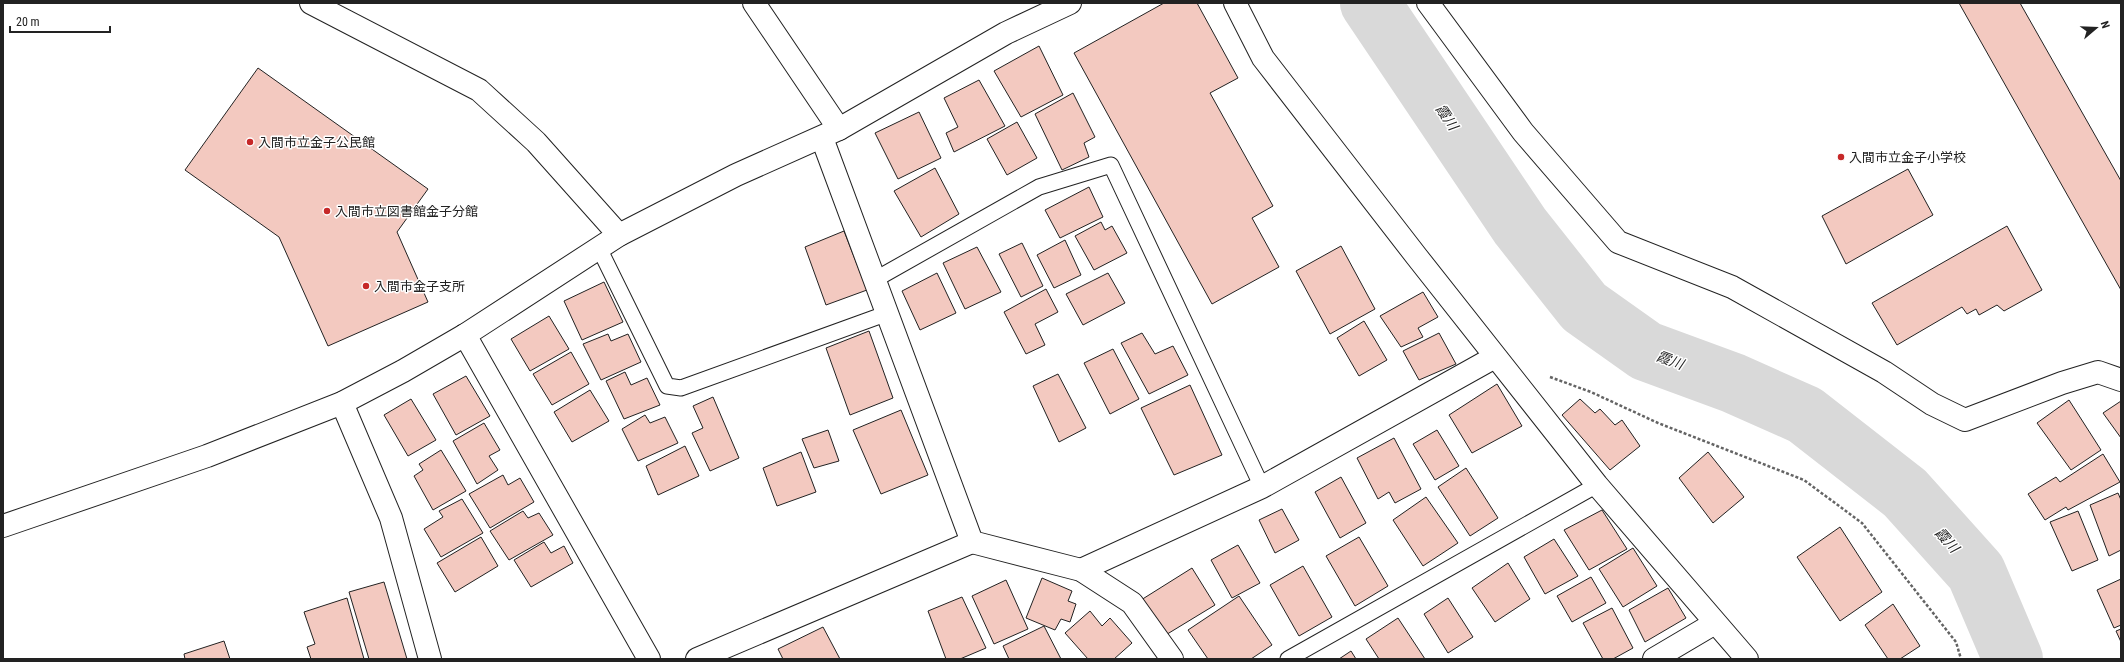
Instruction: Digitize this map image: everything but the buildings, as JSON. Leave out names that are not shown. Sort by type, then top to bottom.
[{"type":"street","points":[[312,3],[479,90],[536,142],[619,235]]},
{"type":"street","points":[[754,3],[830,133],[876,279],[972,542]]},
{"type":"street","points":[[3,526],[207,456],[342,402],[403,371],[464,335],[619,235],[736,175],[830,133],[1006,33],[1070,3]]},
{"type":"street","points":[[1235,3],[1263,58],[1495,357],[1597,485],[1747,659]]},
{"type":"street","points":[[1428,3],[1523,132],[1618,242],[1732,287],[1884,372],[1932,404],[1965,420],[2062,383],[2098,372],[2121,380]]},
{"type":"street","points":[[464,335],[649,659]]},
{"type":"street","points":[[1081,570],[1262,488],[1495,357]]},
{"type":"street","points":[[342,402],[391,518],[430,659]]},
{"type":"street","points":[[697,659],[972,542],[1081,570],[1132,603],[1172,659]]},
{"type":"street","points":[[1654,659],[1715,623]]},
{"type":"lane","points":[[876,279],[1039,187],[1111,165],[1262,488]]},
{"type":"lane","points":[[599,248],[667,386],[681,388],[888,313]]},
{"type":"lane","points":[[1288,659],[1597,485]]},
{"type":"path","points":[[1547,376],[1591,392],[1658,423],[1804,480],[1862,523],[1956,642],[1961,659]]},
{"type":"waterway","name":"霞川","points":[[1370,3],[1520,226],[1584,307],[1646,351],[1733,383],[1805,415],[1905,493],[1976,572],[2013,659]]},
{"type":"place","name":"入間市立金子公民館","points":[[250,142]]},
{"type":"place","name":"入間市立金子小学校","points":[[1841,157]]},
{"type":"place","name":"入間市立図書館金子分館","points":[[327,211]]},
{"type":"place","name":"入間市金子支所","points":[[366,286]]}]
